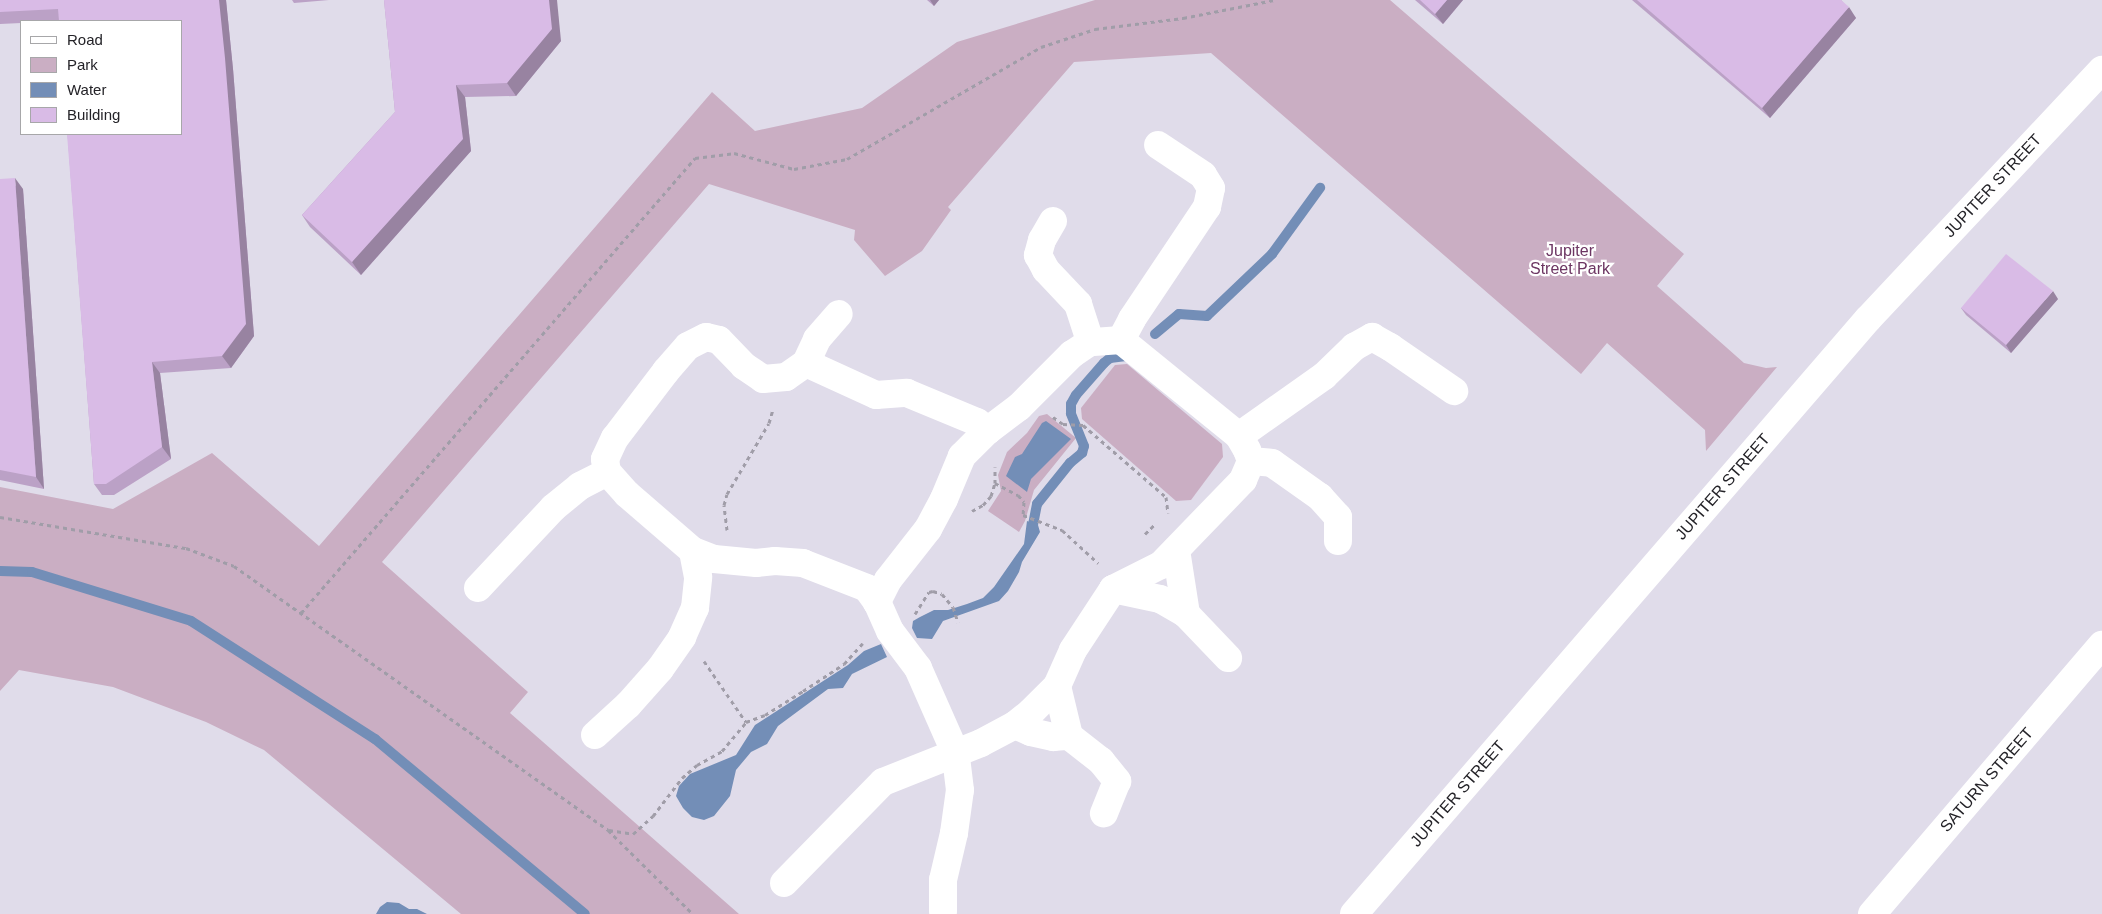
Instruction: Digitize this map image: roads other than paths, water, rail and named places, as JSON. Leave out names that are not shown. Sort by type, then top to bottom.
[{"type":"street","name":"JUPITER STREET","points":[[1354,914],[1868,319],[2102,70]]},
{"type":"street","points":[[1121,340],[1132,319],[1207,207],[1211,188],[1202,175],[1158,145]]},
{"type":"street","points":[[1052,221],[1042,240],[1038,255],[1046,270],[1078,304],[1090,342]]},
{"type":"street","points":[[838,314],[817,339],[806,363],[786,377],[763,379],[744,366],[719,340],[706,337],[688,346],[615,438],[605,459],[607,472],[627,494],[693,551],[714,559],[756,563],[775,561],[803,563],[867,588],[877,602],[890,631],[918,668],[955,752],[960,790],[954,833],[943,880],[944,912]]},
{"type":"street","points":[[1238,436],[1324,376],[1354,347],[1372,337],[1390,347],[1454,391]]},
{"type":"street","points":[[877,602],[888,580],[928,529],[944,499],[962,456],[988,430],[1018,407],[1072,354],[1090,342],[1121,340],[1238,436],[1251,461]]},
{"type":"street","points":[[806,363],[876,395],[907,394],[977,422],[988,430]]},
{"type":"street","points":[[1251,461],[1272,463],[1320,497],[1338,516],[1338,541]]},
{"type":"street","points":[[1107,578],[1161,565],[1243,480],[1251,461]]},
{"type":"street","points":[[478,588],[552,508],[580,486],[607,472]]},
{"type":"street","points":[[1176,550],[1186,614]]},
{"type":"street","points":[[595,735],[660,669],[682,637],[695,608],[698,577],[693,551]]},
{"type":"street","points":[[1107,578],[1160,599],[1186,614],[1228,658]]},
{"type":"street","points":[[784,883],[883,782],[981,743],[1015,725],[1057,686],[1107,578]]},
{"type":"street","name":"SATURN STREET","points":[[1872,914],[2102,645]]},
{"type":"street","points":[[1057,686],[1070,736]]},
{"type":"street","points":[[1015,725],[1046,735],[1070,736],[1101,760],[1117,781],[1104,814]]},
{"type":"water","points":[[1046,421],[1071,439],[1031,479],[1027,492],[1006,476],[1015,457],[1022,454],[1042,423]]},
{"type":"water","points":[[1027,521],[1038,525],[1040,532],[1022,562],[1019,572],[1008,591],[999,601],[943,621],[932,639],[917,638],[912,628],[913,621],[934,610],[948,610],[983,598],[994,587],[1024,544]]},
{"type":"water","points":[[881,644],[887,657],[852,674],[843,688],[828,689],[778,726],[767,744],[751,752],[736,770],[730,796],[714,816],[704,820],[692,817],[683,808],[676,796],[679,786],[690,774],[736,755],[755,725],[848,665],[864,651]]},
{"type":"water","points":[[387,902],[399,903],[409,909],[417,909],[427,914],[376,914],[380,907]]},
{"type":"waterway","points":[[1155,334],[1179,314],[1207,316],[1272,254],[1320,188]]},
{"type":"waterway","points":[[1031,535],[1037,504],[1070,463],[1082,453],[1084,446],[1071,413],[1071,404],[1076,395],[1104,363],[1110,358],[1126,356]]},
{"type":"waterway","points":[[0,571],[32,572],[191,621],[375,739],[585,914]]},
{"type":"park label","name":"Jupiter Street Park","points":[[1570,260]]}]
